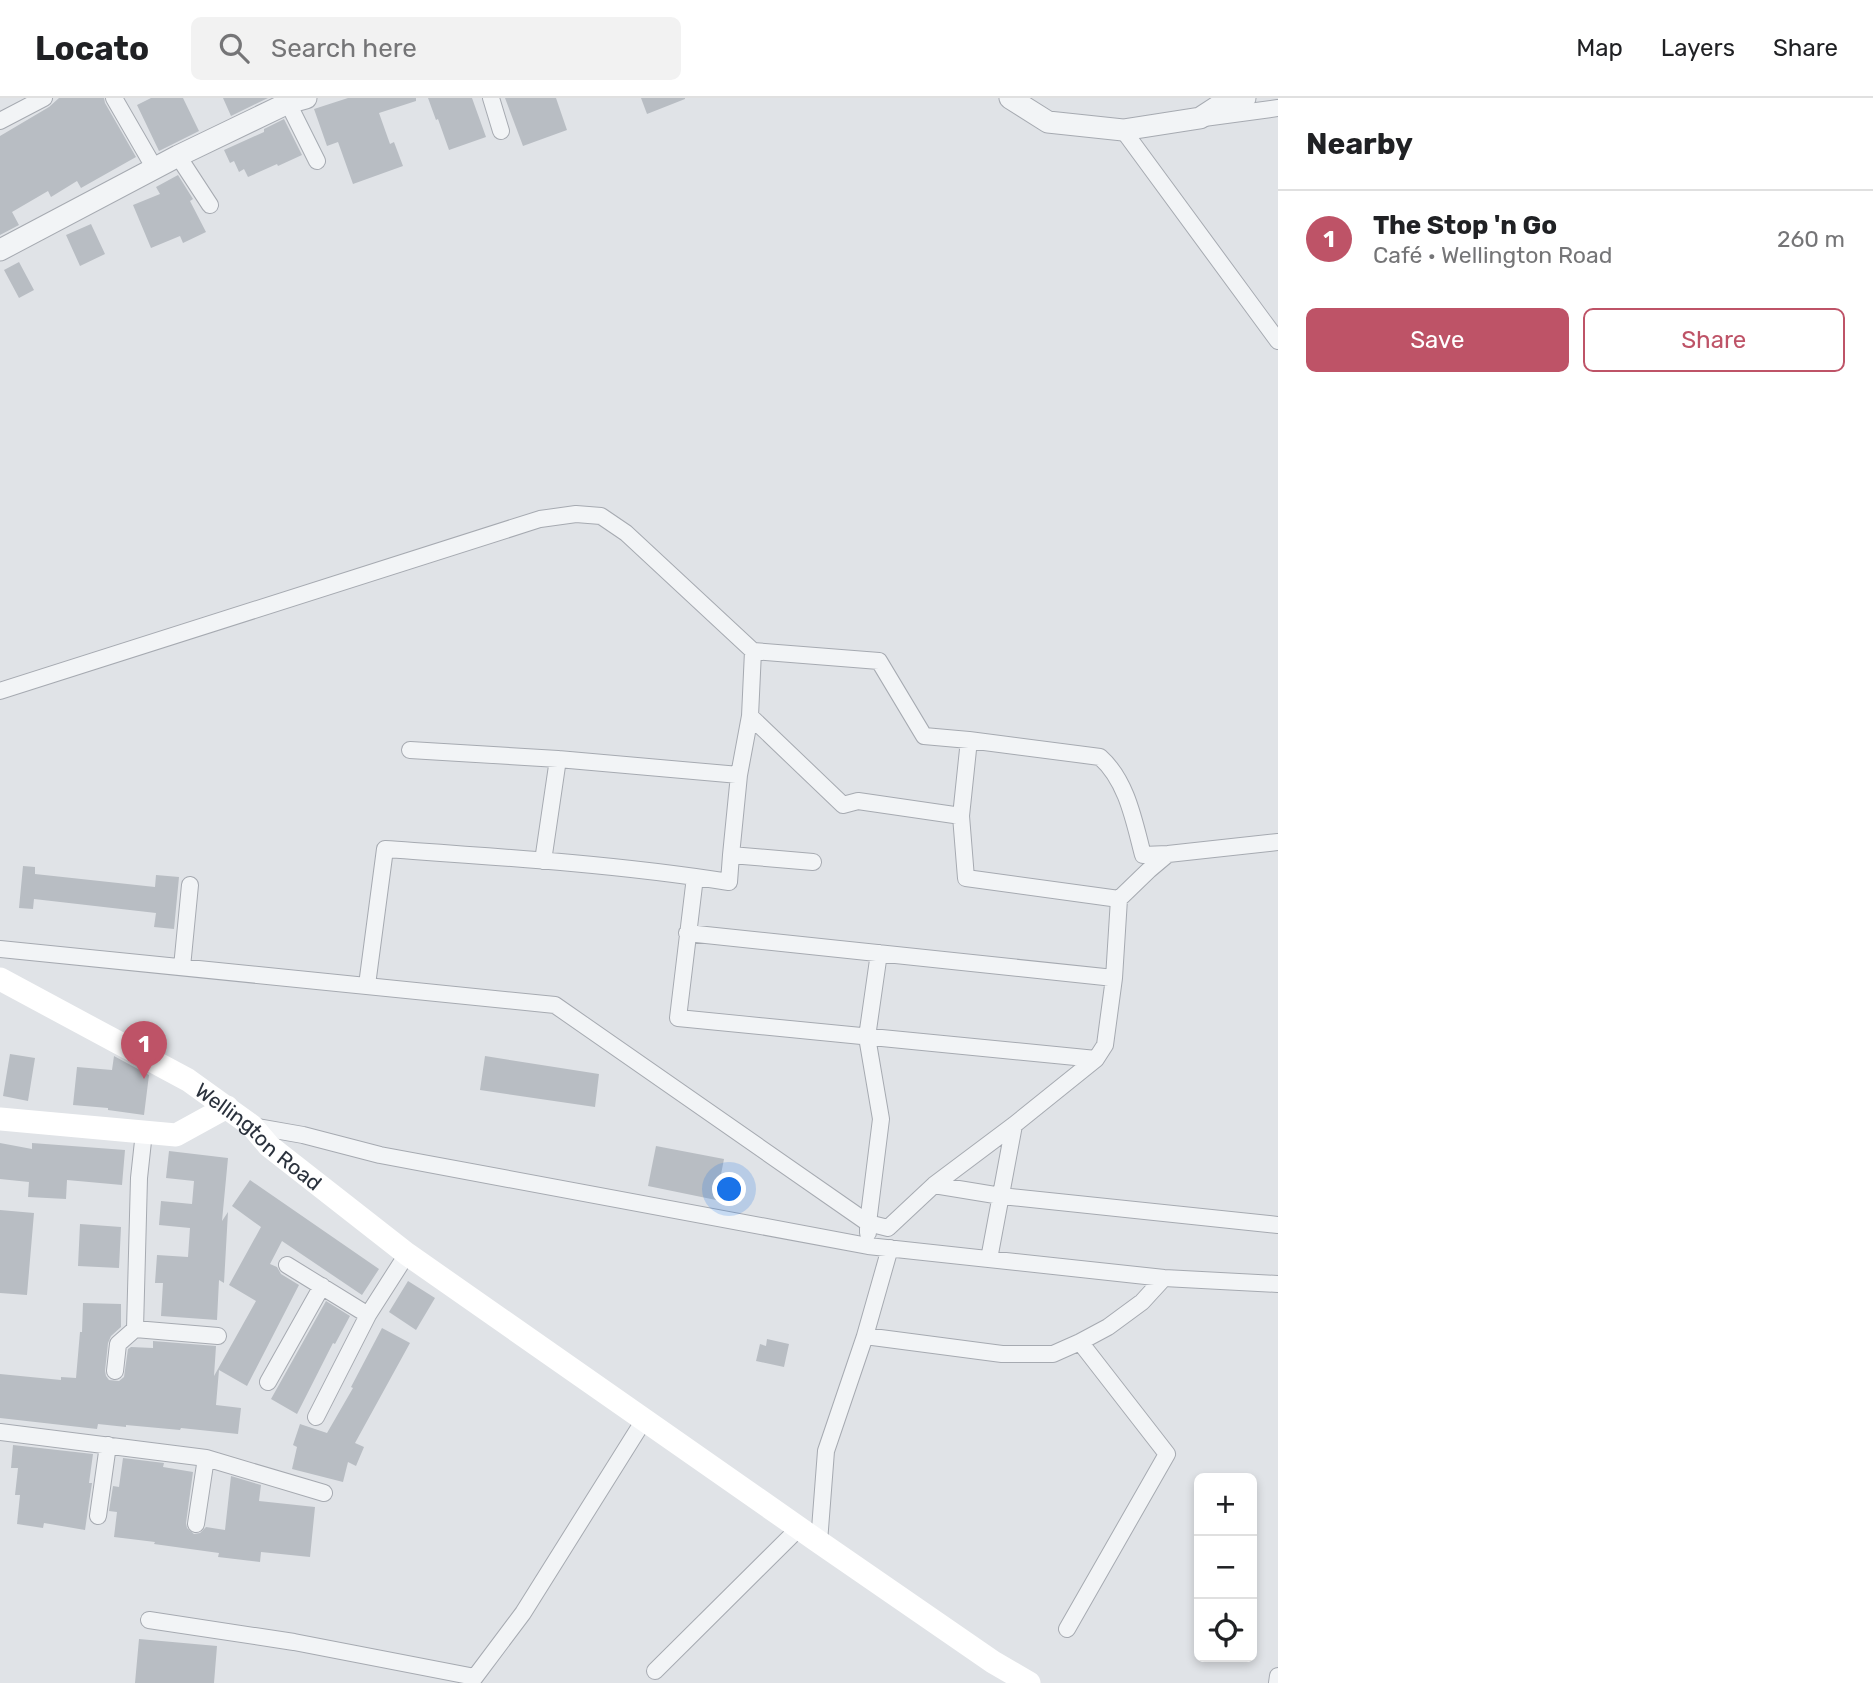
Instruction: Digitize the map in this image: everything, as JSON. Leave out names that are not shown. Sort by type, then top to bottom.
[{"type":"main road","name":"Wellington Road","points":[[0,979],[11,992],[188,1080],[252,1126],[269,1146],[407,1254],[819,1542],[993,1662],[1029,1683]]},
{"type":"main road","points":[[0,1119],[176,1135],[227,1107]]},
{"type":"street","points":[[0,121],[44,98]]},
{"type":"street","points":[[114,98],[155,169]]},
{"type":"street","points":[[491,98],[501,131]]},
{"type":"street","points":[[1010,98],[1048,122],[1123,130],[1278,108]]},
{"type":"street","points":[[1200,118],[1220,105],[1245,98]]},
{"type":"street","points":[[0,250],[178,156],[297,101],[317,162]]},
{"type":"street","points":[[1123,130],[1278,341]]},
{"type":"street","points":[[178,156],[210,205]]},
{"type":"street","points":[[0,691],[540,519],[576,514],[601,516],[626,533],[752,651],[879,661],[924,736],[1100,757],[1112,767],[1127,797],[1143,855],[1278,842]]},
{"type":"street","points":[[367,985],[385,849],[543,860],[729,882],[740,775],[750,716],[752,651]]},
{"type":"street","points":[[750,716],[843,805],[858,801],[961,816]]},
{"type":"street","points":[[969,740],[961,816],[966,878],[1119,899]]},
{"type":"street","points":[[410,750],[558,759],[740,775]]},
{"type":"street","points":[[543,860],[558,759]]},
{"type":"street","points":[[0,949],[555,1004],[868,1223],[888,1228],[934,1185],[1096,1059],[1105,1045],[1114,978],[1119,899],[1168,854]]},
{"type":"street","points":[[731,855],[813,862]]},
{"type":"street","points":[[695,877],[678,1018],[1096,1059]]},
{"type":"street","points":[[182,967],[190,885]]},
{"type":"street","points":[[687,933],[1114,978]]},
{"type":"street","points":[[868,1246],[868,1223],[881,1119],[867,1037],[879,953]]},
{"type":"street","points":[[989,1259],[1014,1125]]},
{"type":"street","points":[[252,1126],[303,1135],[380,1155],[868,1246],[1164,1278],[1278,1284]]},
{"type":"street","points":[[135,1329],[139,1178],[144,1132]]},
{"type":"street","points":[[934,1185],[1001,1196],[1278,1225]]},
{"type":"street","points":[[819,1542],[826,1451],[865,1336],[890,1248]]},
{"type":"street","points":[[316,1417],[368,1315],[407,1254]]},
{"type":"street","points":[[287,1265],[368,1315]]},
{"type":"street","points":[[865,1336],[1002,1354],[1054,1354],[1108,1327],[1142,1303],[1164,1278]]},
{"type":"street","points":[[268,1382],[322,1286]]},
{"type":"street","points":[[115,1371],[118,1344],[135,1329],[218,1336]]},
{"type":"street","points":[[1067,1629],[1167,1454],[1080,1342]]},
{"type":"street","points":[[149,1620],[294,1642],[475,1677],[523,1613],[644,1420]]},
{"type":"street","points":[[0,1448],[0,1432],[206,1458],[324,1493]]},
{"type":"street","points":[[98,1516],[108,1445]]},
{"type":"street","points":[[196,1524],[206,1458]]},
{"type":"street","points":[[655,1671],[799,1528]]},
{"type":"street","points":[[1278,1676],[1278,1683]]},
{"type":"building","points":[[59,98],[104,98],[136,157],[81,188],[77,181],[51,197],[48,191],[12,212],[19,225],[0,235],[0,136],[49,107]]},
{"type":"building","points":[[151,98],[183,98],[199,131],[159,151],[137,105]]},
{"type":"building","points":[[223,98],[268,98],[231,116]]},
{"type":"building","points":[[348,98],[416,98],[416,101],[379,113],[390,144],[394,142],[403,166],[353,184],[338,142],[327,146],[314,109]]},
{"type":"building","points":[[428,98],[472,98],[486,137],[449,150]]},
{"type":"building","points":[[505,98],[556,98],[567,130],[523,146]]},
{"type":"building","points":[[641,98],[685,98],[685,99],[647,114]]},
{"type":"building","points":[[284,119],[302,155],[248,177],[244,169],[239,172],[234,161],[230,163],[224,150],[264,132],[264,129]]},
{"type":"building","points":[[178,175],[193,199],[190,201],[206,232],[183,243],[180,236],[151,248],[133,205],[160,194],[156,187]]},
{"type":"building","points":[[91,224],[105,254],[80,266],[66,235]]},
{"type":"building","points":[[19,262],[34,290],[19,298],[4,270]]},
{"type":"building","points":[[23,866],[35,867],[35,874],[155,887],[156,875],[179,877],[174,929],[154,927],[156,913],[34,899],[33,909],[19,908]]},
{"type":"building","points":[[10,1054],[35,1058],[28,1101],[3,1096]]},
{"type":"building","points":[[114,1056],[149,1075],[144,1115],[73,1105],[77,1067],[112,1070]]},
{"type":"building","points":[[485,1056],[599,1074],[595,1107],[480,1090]]},
{"type":"building","points":[[0,1143],[32,1149],[32,1143],[125,1150],[122,1185],[67,1180],[66,1199],[28,1197],[29,1182],[0,1179]]},
{"type":"building","points":[[656,1146],[724,1159],[716,1200],[648,1186]]},
{"type":"building","points":[[169,1151],[228,1158],[222,1221],[228,1212],[224,1283],[219,1280],[217,1320],[161,1316],[163,1283],[155,1283],[157,1255],[188,1257],[190,1228],[159,1225],[161,1201],[192,1204],[194,1181],[166,1178]]},
{"type":"building","points":[[250,1180],[379,1269],[362,1295],[282,1241],[270,1264],[299,1285],[247,1386],[219,1370],[216,1405],[241,1408],[238,1434],[98,1424],[97,1429],[0,1418],[0,1374],[61,1380],[61,1377],[76,1378],[83,1303],[121,1304],[121,1327],[108,1343],[105,1371],[109,1380],[119,1381],[124,1377],[128,1349],[153,1348],[153,1341],[216,1346],[214,1376],[256,1301],[229,1285],[261,1227],[232,1206]]},
{"type":"building","points":[[0,1210],[34,1213],[27,1295],[0,1293]]},
{"type":"building","points":[[80,1224],[121,1227],[119,1268],[78,1266]]},
{"type":"building","points":[[408,1281],[435,1298],[416,1330],[389,1312]]},
{"type":"building","points":[[326,1301],[350,1316],[335,1344],[333,1343],[297,1414],[271,1399]]},
{"type":"building","points":[[382,1328],[410,1343],[355,1443],[364,1447],[356,1466],[348,1462],[343,1482],[292,1469],[297,1447],[293,1445],[300,1424],[327,1433],[353,1388],[351,1387]]},
{"type":"building","points":[[767,1339],[789,1344],[784,1367],[756,1361],[760,1344],[766,1346]]},
{"type":"building","points":[[13,1445],[93,1454],[85,1530],[44,1523],[43,1528],[17,1524],[20,1495],[15,1495],[18,1468],[11,1468]]},
{"type":"building","points":[[123,1458],[164,1463],[163,1467],[193,1472],[186,1523],[187,1528],[194,1534],[200,1533],[206,1527],[225,1530],[231,1476],[261,1485],[259,1501],[315,1507],[310,1557],[261,1552],[260,1562],[218,1557],[219,1553],[114,1537],[117,1512],[109,1511],[113,1486],[119,1487]]},
{"type":"building","points":[[139,1639],[217,1646],[214,1683],[135,1683]]},
{"type":"place","name":"The Stop 'n Go","points":[[144,1079]]}]
